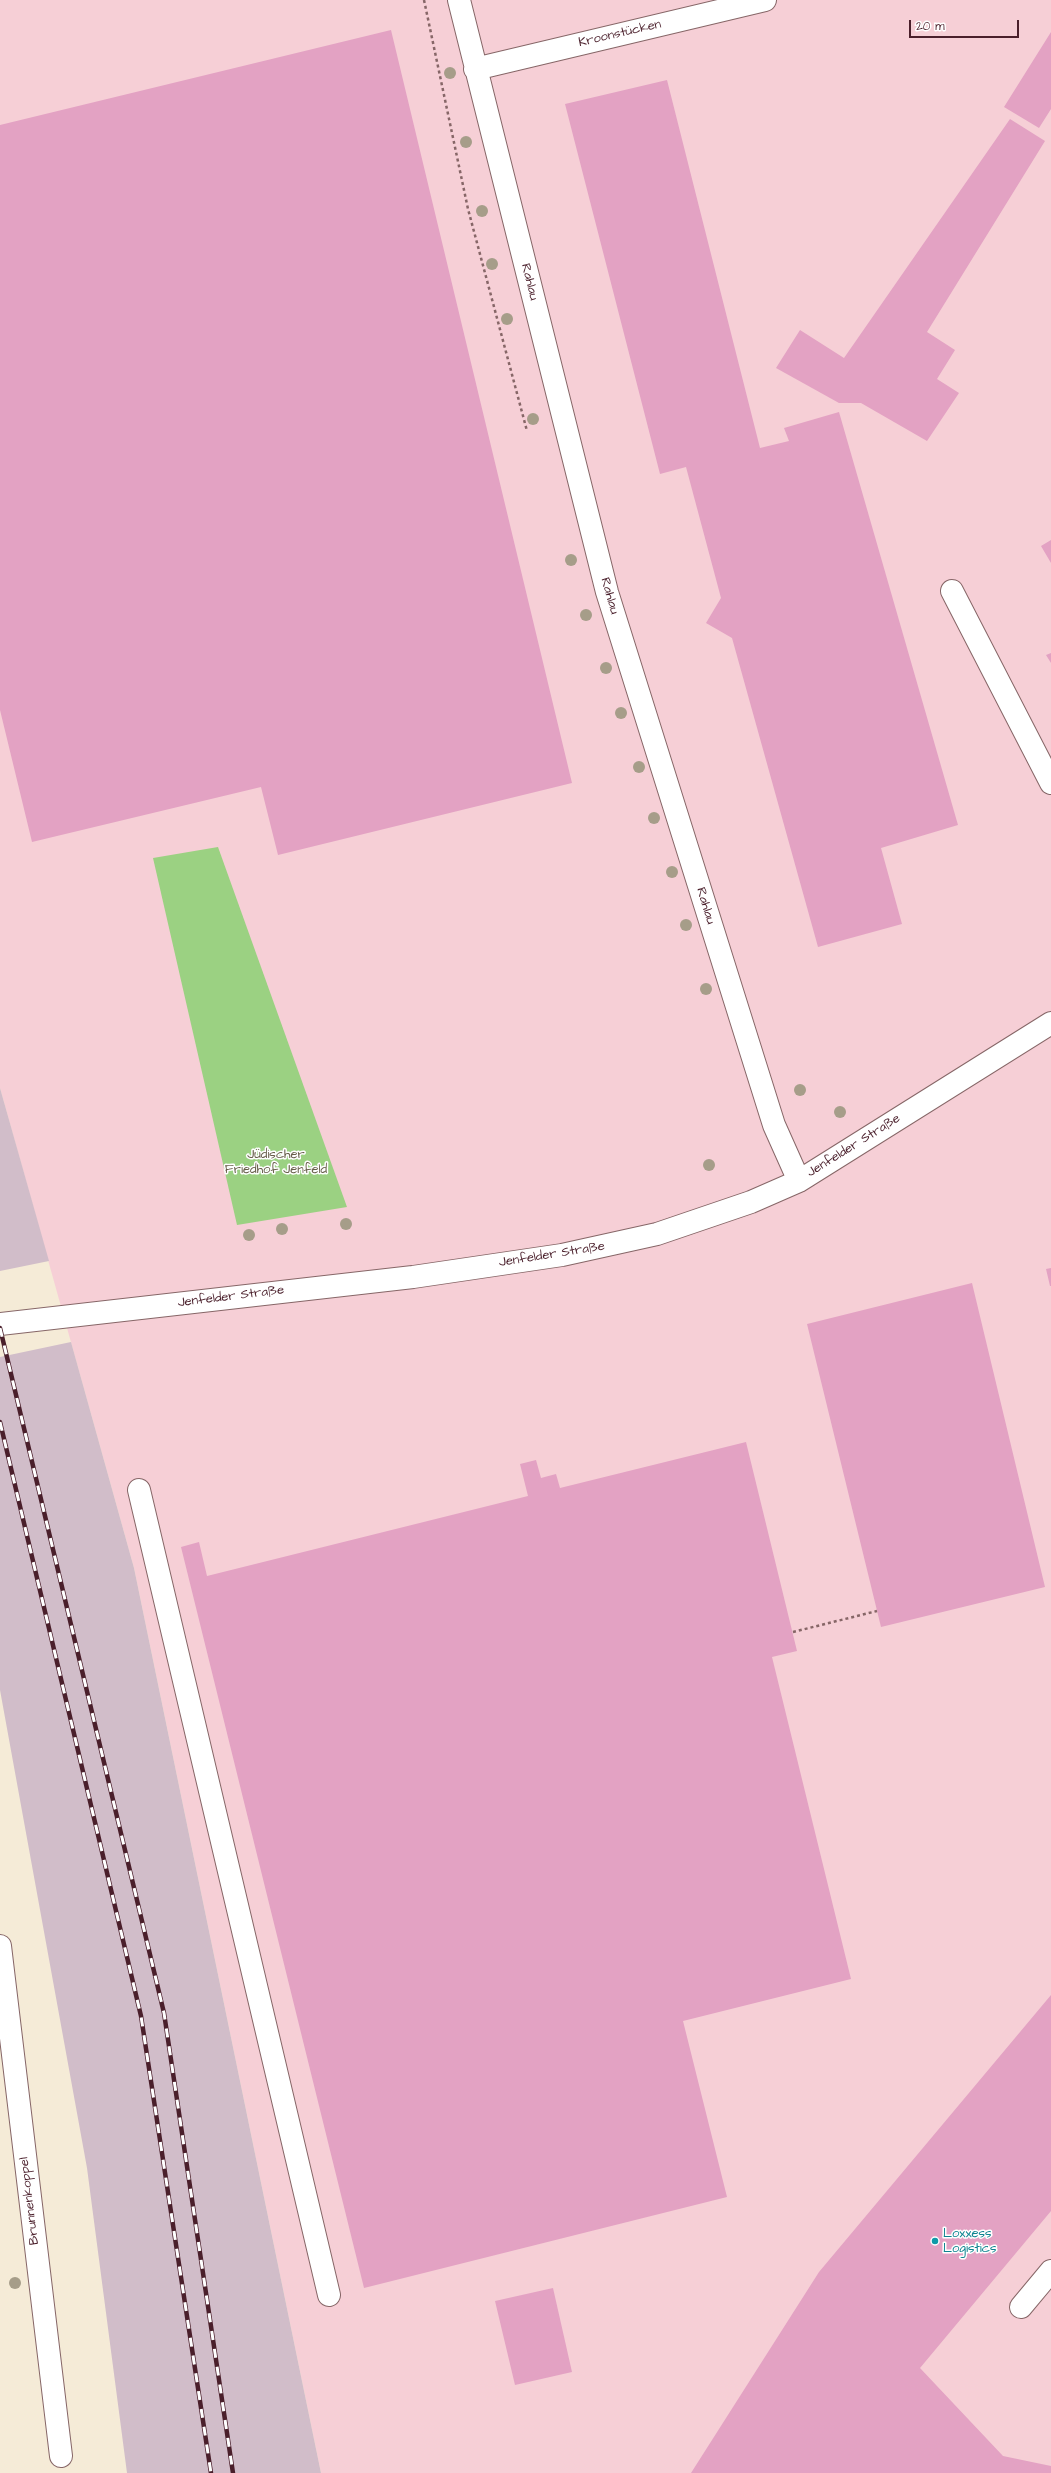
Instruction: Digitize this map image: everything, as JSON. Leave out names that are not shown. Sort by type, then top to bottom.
[{"type":"street","name":"Rahlau","points":[[459,0],[475,69],[607,592],[774,1125],[799,1181]]},
{"type":"street","name":"Kroonstücken","points":[[475,69],[765,0]]},
{"type":"street","points":[[952,591],[1051,784]]},
{"type":"street","name":"Jenfelder Straße","points":[[0,1324],[414,1277],[562,1255],[624,1242],[706,1219],[751,1202],[799,1181],[1051,1023]]},
{"type":"street","points":[[139,1490],[329,2295]]},
{"type":"street","name":"Brunnenkoppel","points":[[0,1946],[61,2456]]},
{"type":"street","points":[[1021,2307],[1051,2271]]},
{"type":"path","points":[[424,0],[468,209],[527,431]]},
{"type":"path","points":[[793,1632],[877,1611]]},
{"type":"shaded area","points":[[0,0],[1051,0],[1051,2473],[321,2473],[134,1568],[0,1088]]},
{"type":"shaded area","points":[[0,1088],[49,1261],[0,1271]]},
{"type":"shaded area","points":[[71,1342],[134,1568],[321,2473],[127,2473],[87,2168],[0,1690],[0,1357]]},
{"type":"green space","name":"Jüdischer Friedhof Jenfeld","points":[[218,847],[347,1207],[237,1225],[153,858]]},
{"type":"building","points":[[391,30],[572,783],[278,855],[261,787],[32,842],[0,710],[0,125]]},
{"type":"building","points":[[1051,32],[1051,109],[1039,128],[1004,107]]},
{"type":"building","points":[[667,80],[760,448],[789,441],[784,428],[839,412],[958,825],[881,848],[902,924],[818,947],[732,638],[706,623],[721,598],[686,467],[660,474],[565,104]]},
{"type":"building","points":[[1010,119],[1045,141],[927,332],[955,350],[937,379],[959,393],[927,441],[861,403],[839,403],[776,368],[800,330],[844,358]]},
{"type":"building","points":[[1051,540],[1051,563],[1041,546]]},
{"type":"building","points":[[1051,653],[1051,663],[1046,655]]},
{"type":"building","points":[[1051,1268],[1051,1286],[1050,1286],[1046,1269]]},
{"type":"building","points":[[972,1283],[1045,1587],[881,1627],[807,1324]]},
{"type":"building","points":[[746,1442],[797,1651],[772,1657],[851,1979],[683,2021],[727,2197],[364,2288],[181,1547],[199,1542],[207,1576],[528,1496],[520,1464],[536,1460],[541,1478],[556,1474],[560,1488]]},
{"type":"building","name":"Loxxess Logistics","points":[[1051,1995],[1051,2211],[920,2368],[1003,2456],[1051,2466],[1051,2473],[691,2473],[819,2272]]},
{"type":"building","points":[[553,2288],[572,2372],[515,2385],[495,2301]]},
{"type":"railway","points":[[0,1328],[164,2013],[233,2473]]},
{"type":"railway","points":[[0,1422],[141,2016],[211,2473]]},
{"type":"place","name":"Loxxess Logistics","points":[[935,2241]]}]
